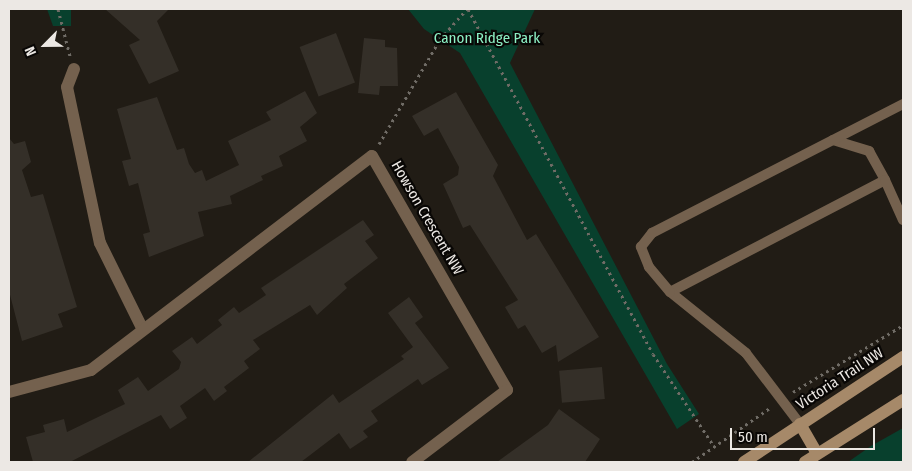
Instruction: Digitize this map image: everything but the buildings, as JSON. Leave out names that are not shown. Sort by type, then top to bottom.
[{"type":"main road","name":"Victoria Trail NW","points":[[744,462],[903,357]]},
{"type":"main road","points":[[805,462],[903,400]]},
{"type":"main road","points":[[800,424],[817,454]]},
{"type":"street","points":[[74,69],[67,87],[100,243],[142,328]]},
{"type":"street","name":"Howson Crescent NW","points":[[9,392],[91,370],[142,328],[372,156],[507,390],[412,462]]},
{"type":"lane","points":[[800,424],[746,354],[670,292],[649,267],[641,247],[652,233],[903,104]]},
{"type":"lane","points":[[833,140],[869,151],[885,180],[903,220]]},
{"type":"lane","points":[[670,292],[885,180]]},
{"type":"path","points":[[58,9],[74,69]]},
{"type":"path","points":[[372,156],[440,39],[468,9],[653,354],[714,446]]},
{"type":"path","points":[[692,462],[782,399],[903,325]]},
{"type":"green space","points":[[47,9],[71,9],[71,26],[53,26]]},
{"type":"green space","name":"Canon Ridge Park","points":[[408,9],[535,9],[510,63],[667,364],[699,414],[677,429],[460,53],[424,29]]},
{"type":"green space","points":[[903,428],[903,462],[848,462],[871,446]]}]
